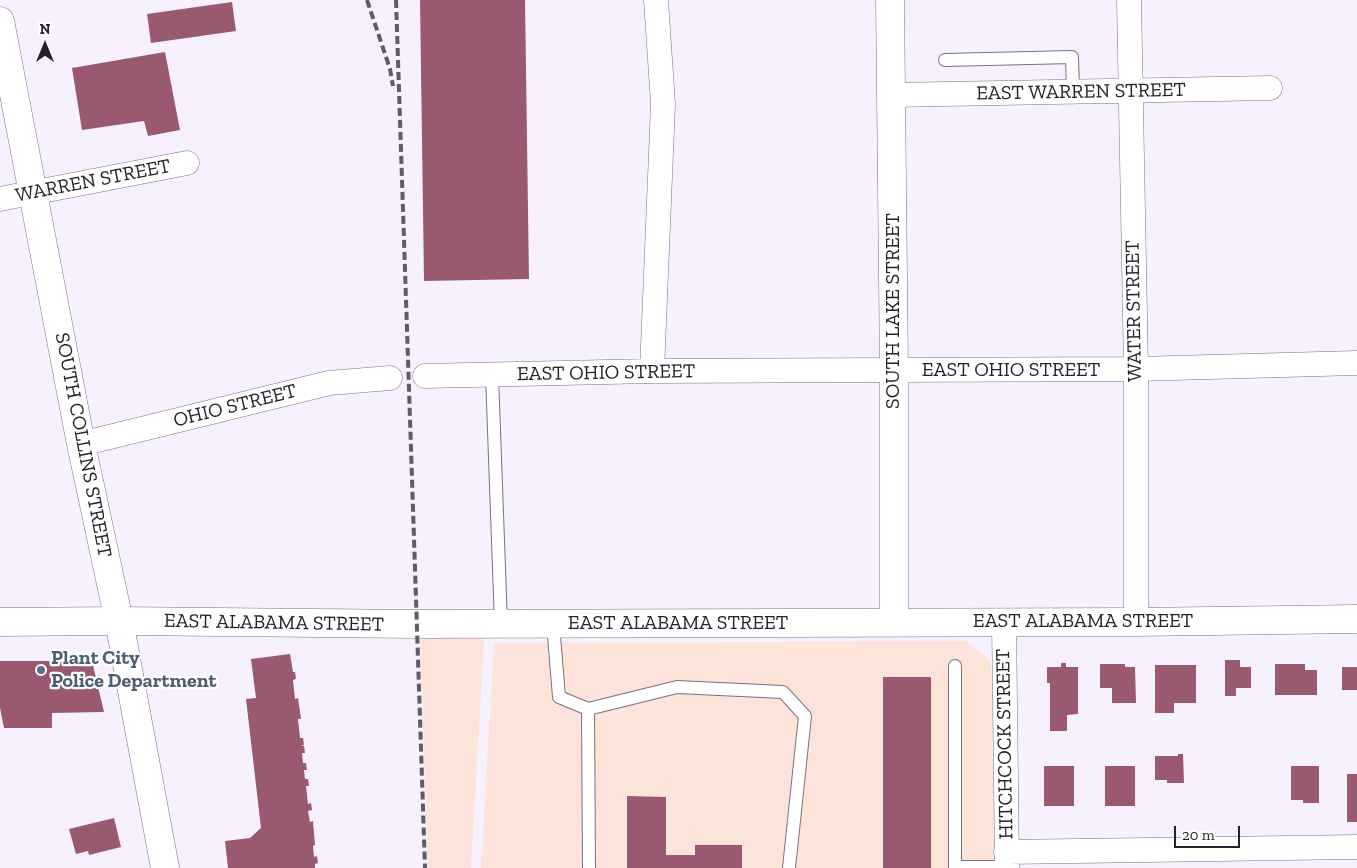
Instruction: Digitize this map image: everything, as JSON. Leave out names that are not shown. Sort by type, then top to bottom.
[{"type":"street","points":[[652,371],[663,104],[656,0]]},
{"type":"street","name":"SOUTH LAKE STREET","points":[[890,0],[894,371],[894,621]]},
{"type":"street","name":"WATER STREET","points":[[1129,0],[1136,369],[1136,622]]},
{"type":"street","name":"SOUTH COLLINS STREET","points":[[0,21],[81,444],[119,621],[166,868]]},
{"type":"street","name":"EAST WARREN STREET","points":[[891,95],[1270,88]]},
{"type":"street","name":"WARREN STREET","points":[[0,199],[187,163]]},
{"type":"street","name":"EAST OHIO STREET","points":[[425,376],[652,371],[1136,369],[1357,363]]},
{"type":"street","name":"OHIO STREET","points":[[81,444],[329,383],[390,378]]},
{"type":"street","name":"EAST ALABAMA STREET","points":[[0,622],[553,624],[894,621],[1136,622],[1357,619]]},
{"type":"street","name":"HITCHCOCK STREET","points":[[1004,621],[1007,862]]},
{"type":"street","points":[[1007,862],[1357,847]]},
{"type":"lane","points":[[945,60],[1072,57],[1073,92]]},
{"type":"lane","points":[[492,375],[501,624]]},
{"type":"lane","points":[[553,624],[559,697],[588,709],[677,687],[783,692],[805,716],[789,868]]},
{"type":"lane","points":[[955,666],[955,867],[1007,862]]},
{"type":"lane","points":[[588,709],[589,868]]},
{"type":"shaded area","points":[[420,637],[486,637],[484,642],[471,868],[428,868]]},
{"type":"shaded area","points":[[967,641],[990,661],[994,700],[996,868],[481,868],[494,643]]},
{"type":"building","points":[[420,0],[525,0],[529,279],[424,281]]},
{"type":"building","points":[[232,2],[236,31],[151,43],[147,14]]},
{"type":"building","points":[[165,52],[180,130],[148,136],[144,121],[82,130],[72,68]]},
{"type":"building","points":[[290,654],[296,679],[293,680],[295,699],[298,698],[301,719],[298,719],[300,738],[303,738],[304,745],[301,746],[304,746],[305,753],[302,753],[303,763],[306,763],[307,770],[304,770],[305,779],[308,779],[309,786],[306,786],[308,804],[311,803],[312,810],[308,811],[310,822],[313,821],[314,857],[317,856],[318,863],[315,864],[315,868],[228,868],[225,841],[250,838],[261,828],[246,699],[256,698],[251,659]]},
{"type":"building","points":[[1225,660],[1240,660],[1240,667],[1251,667],[1251,688],[1236,688],[1236,696],[1225,696]]},
{"type":"building","points":[[0,661],[92,661],[104,712],[52,713],[52,728],[4,728],[0,708]]},
{"type":"building","points":[[1061,663],[1066,663],[1066,667],[1078,667],[1078,714],[1067,715],[1067,731],[1050,731],[1050,683],[1047,683],[1047,667],[1061,667]]},
{"type":"building","points":[[1100,664],[1125,664],[1125,667],[1135,667],[1136,703],[1112,703],[1112,688],[1100,688]]},
{"type":"building","points":[[1275,664],[1305,664],[1305,670],[1317,670],[1317,695],[1275,695]]},
{"type":"building","points":[[1155,665],[1196,665],[1196,703],[1174,703],[1174,713],[1155,713]]},
{"type":"building","points":[[1342,667],[1357,667],[1357,690],[1342,690]]},
{"type":"building","points":[[883,677],[931,677],[931,868],[883,868]]},
{"type":"building","points":[[1178,754],[1183,754],[1184,783],[1167,783],[1167,780],[1155,780],[1155,756],[1178,756]]},
{"type":"building","points":[[1044,766],[1074,766],[1074,806],[1044,806]]},
{"type":"building","points":[[1105,766],[1135,766],[1135,806],[1105,806]]},
{"type":"building","points":[[1291,766],[1319,766],[1319,803],[1303,803],[1303,800],[1291,800]]},
{"type":"building","points":[[1347,774],[1357,774],[1357,822],[1347,822]]},
{"type":"building","points":[[627,796],[666,797],[666,855],[695,855],[695,845],[742,845],[742,868],[627,868]]},
{"type":"building","points":[[114,818],[121,847],[89,855],[88,851],[76,854],[69,829]]},
{"type":"railway","points":[[367,0],[390,69],[393,86]]},
{"type":"railway","points":[[396,0],[425,868]]},
{"type":"place","name":"Plant City Police Department","points":[[41,670]]}]
